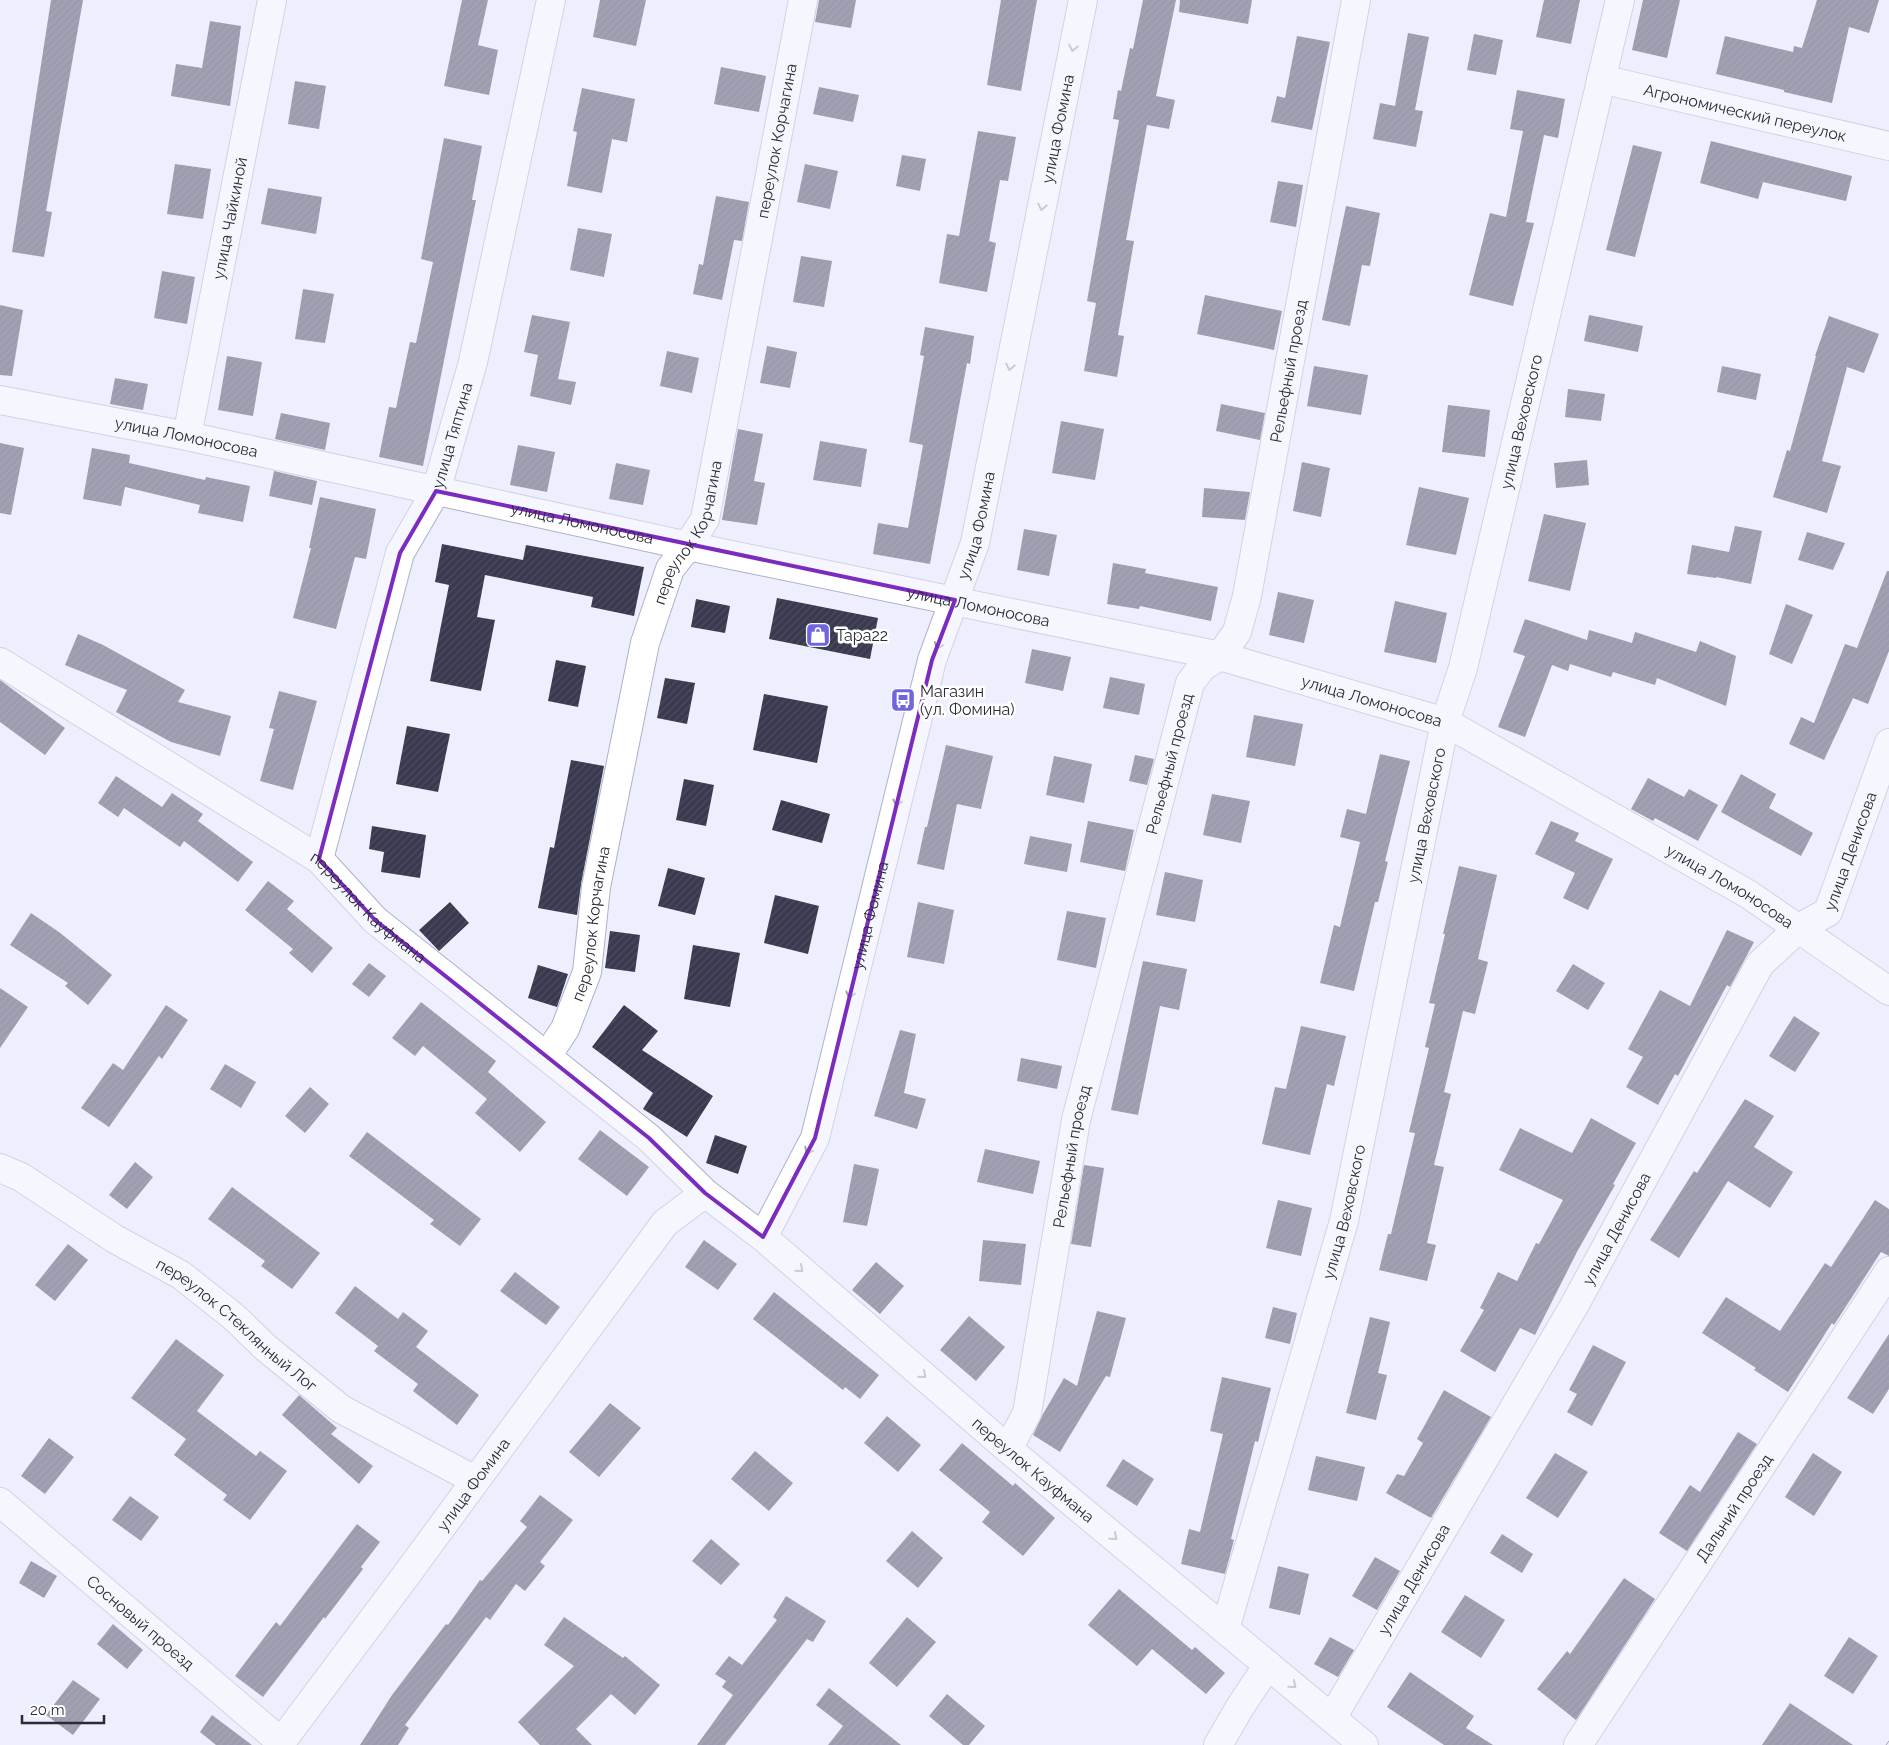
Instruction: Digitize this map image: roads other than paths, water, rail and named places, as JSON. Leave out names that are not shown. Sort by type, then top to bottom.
[{"type":"street","name":"улица Чайкиной","points":[[187,436],[272,0]]},
{"type":"street","name":"улица Тяптина","points":[[319,859],[400,553],[436,491],[473,362],[551,0]]},
{"type":"street","name":"переулок Корчагина","points":[[547,1056],[565,1028],[587,972],[596,887],[645,643],[670,569],[688,546],[705,519],[804,0]]},
{"type":"street","name":"улица Фомина","points":[[763,1237],[815,1138],[932,660],[975,543],[1083,0]]},
{"type":"street","name":"Рельефный проезд","points":[[1008,1449],[1027,1413],[1076,1120],[1190,683],[1202,667],[1220,656],[1236,632],[1247,596],[1356,0]]},
{"type":"street","name":"улица Веховского","points":[[1225,1629],[1344,1221],[1446,722],[1465,658],[1620,0]]},
{"type":"street","name":"Агрономический переулок","points":[[1601,79],[1889,146]]},
{"type":"street","name":"улица Ломоносова","points":[[0,400],[187,436],[688,546],[1220,656],[1446,722],[1748,894],[1889,991]]},
{"type":"street","name":"переулок Кауфмана","points":[[0,662],[319,859],[375,920],[649,1138],[705,1193],[763,1237],[1008,1449],[1364,1745]]},
{"type":"street","name":"улица Денисова","points":[[1332,1718],[1574,1306],[1760,964],[1799,928],[1828,912],[1889,743]]},
{"type":"street","name":"переулок Стеклянный Лог","points":[[0,1168],[20,1177],[114,1239],[181,1275],[234,1317],[266,1348],[341,1409],[475,1480]]},
{"type":"street","name":"улица Фомина","points":[[280,1743],[665,1223],[705,1193]]},
{"type":"street","name":"Дальний проезд","points":[[1578,1745],[1889,1271]]},
{"type":"street","name":"Сосновый проезд","points":[[0,1502],[280,1743]]},
{"type":"street","points":[[1218,1745],[1268,1665]]},
{"type":"tram line","points":[[1886,1745],[1889,1741]]},
{"type":"place","name":"Тара22","points":[[818,635]]},
{"type":"place","name":"Магазин (ул. Фомина)","points":[[903,700]]}]
